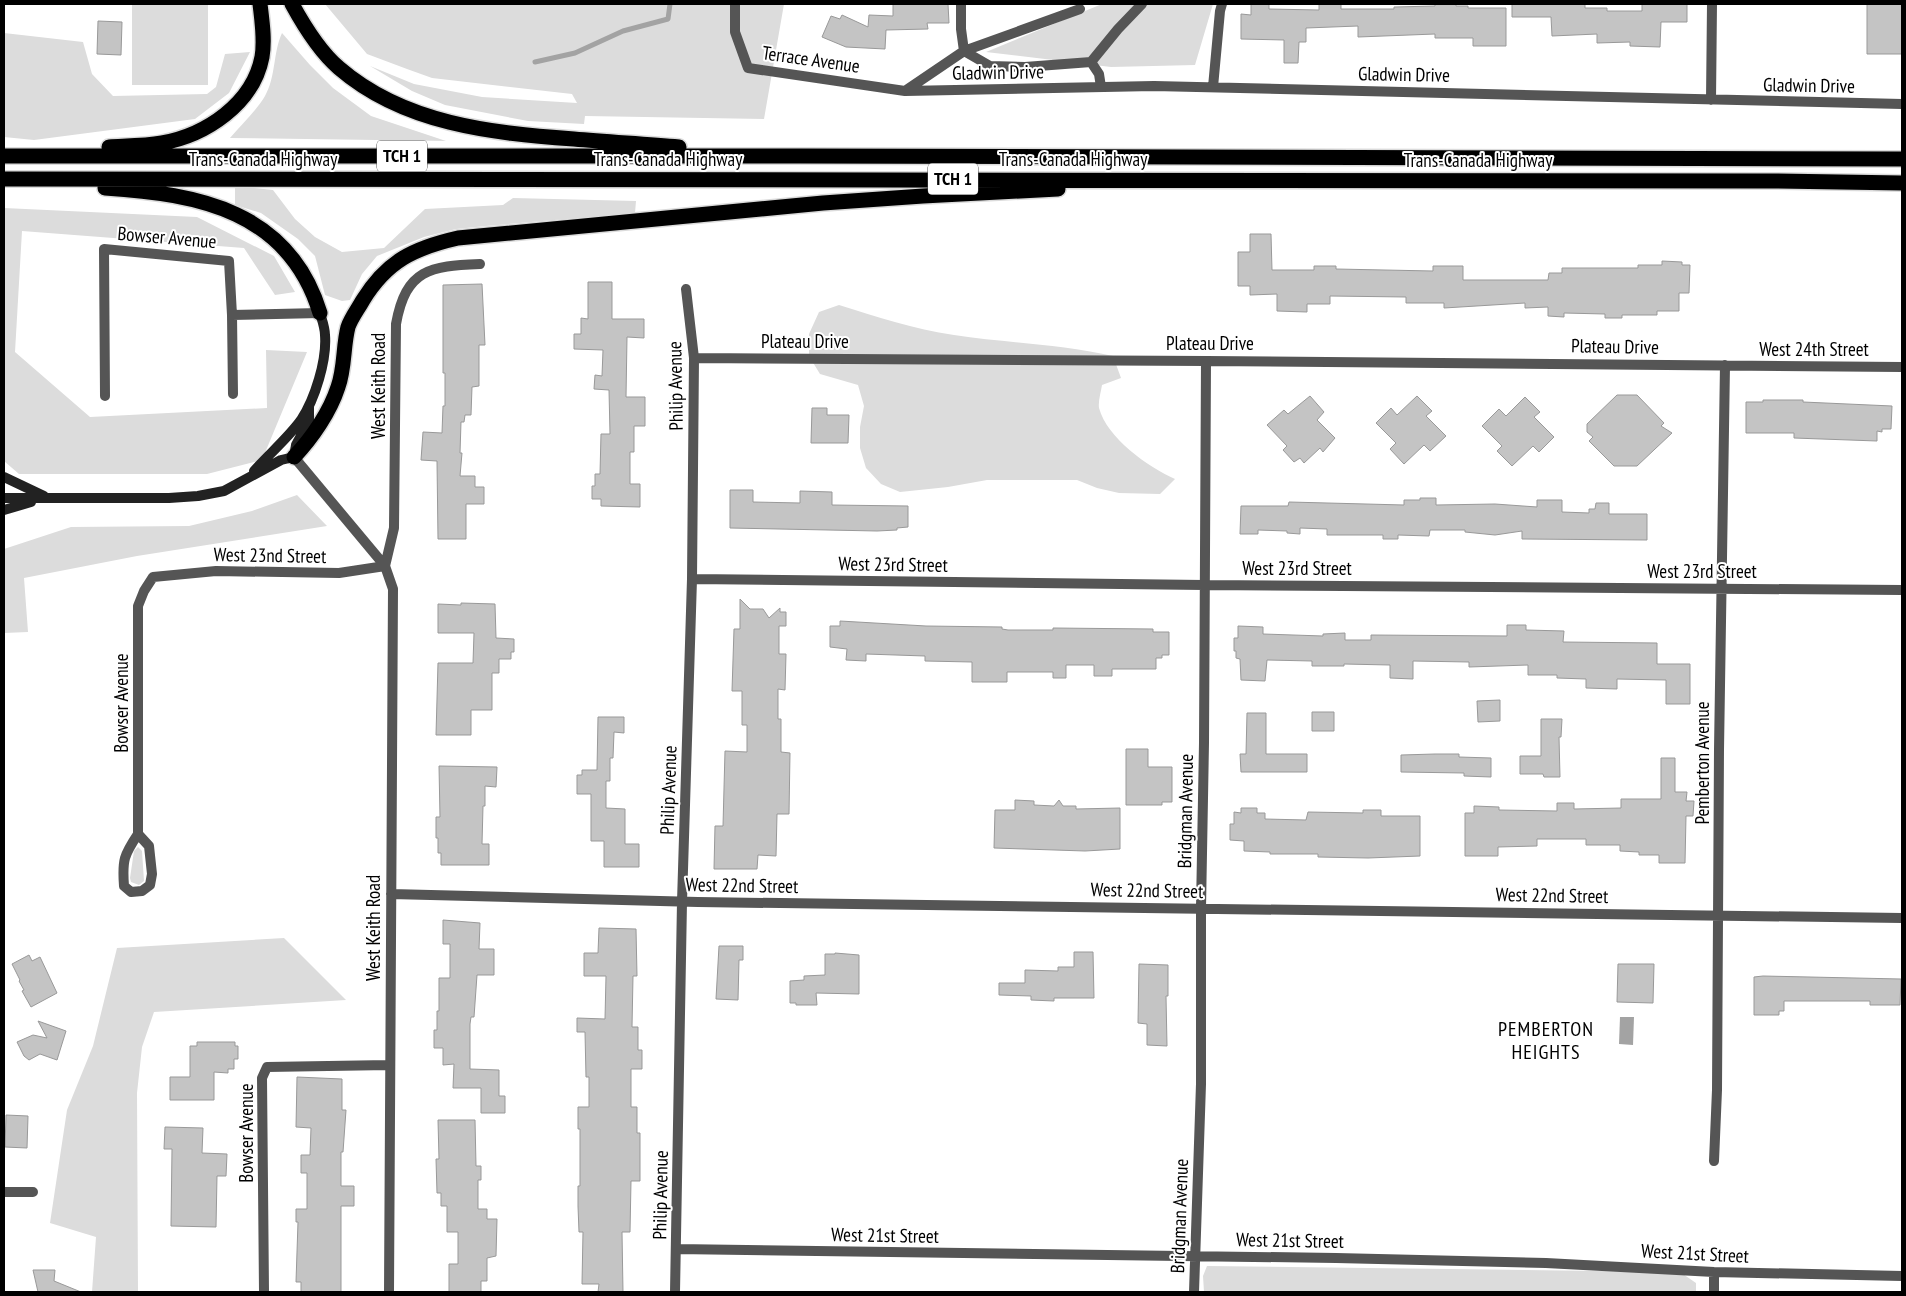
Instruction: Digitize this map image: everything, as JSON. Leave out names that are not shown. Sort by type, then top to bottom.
[{"type":"highway","points":[[4,156],[162,143],[187,136],[211,126],[230,111],[256,75],[262,58],[263,35],[260,4]]},
{"type":"highway","points":[[292,4],[319,46],[337,67],[358,83],[383,98],[434,119],[489,131],[531,136],[800,156]]},
{"type":"highway","name":"Trans-Canada Highway","points":[[4,156],[800,156],[1902,160]]},
{"type":"highway","points":[[4,179],[182,196],[236,214],[255,224],[290,253],[308,279],[320,313]]},
{"type":"highway","name":"Trans-Canada Highway","points":[[4,179],[1757,181],[1902,183]]},
{"type":"highway","points":[[294,457],[306,445],[339,386],[348,326],[370,289],[397,261],[414,251],[434,244],[458,238],[861,200],[1244,180]]},
{"type":"main road","points":[[250,476],[296,426],[309,406],[324,353],[325,334],[320,313]]},
{"type":"main road","points":[[4,498],[170,498],[198,496],[224,491],[281,460],[294,457],[296,445],[309,421],[309,406]]},
{"type":"main road","points":[[4,477],[49,498]]},
{"type":"main road","points":[[4,510],[49,498]]},
{"type":"street","name":"Terrace Avenue","points":[[735,4],[735,32],[748,68],[905,90]]},
{"type":"street","points":[[961,4],[961,29],[964,51]]},
{"type":"street","points":[[964,51],[990,66],[1025,67],[1091,62],[1118,29],[1142,4]]},
{"type":"street","points":[[1213,87],[1222,4]]},
{"type":"street","points":[[1711,100],[1712,4]]},
{"type":"street","points":[[905,90],[964,51],[1080,9]]},
{"type":"street","points":[[1091,62],[1099,74],[1101,86]]},
{"type":"street","name":"Gladwin Drive","points":[[905,90],[1101,86],[1213,87],[1902,104]]},
{"type":"street","name":"Bowser Avenue","points":[[105,396],[104,249],[229,261],[233,394]]},
{"type":"street","name":"West Keith Road","points":[[385,566],[394,528],[396,324],[399,307],[403,295],[417,278],[443,266],[480,264]]},
{"type":"street","name":"Philip Avenue","points":[[676,1292],[682,902],[692,579],[694,358],[686,289]]},
{"type":"street","points":[[232,315],[320,313]]},
{"type":"street","name":"Plateau Drive","points":[[694,358],[1725,365]]},
{"type":"street","name":"Bridgman Avenue","points":[[1194,1292],[1201,1084],[1206,361]]},
{"type":"street","name":"West 24th Street","points":[[1725,365],[1902,367]]},
{"type":"street","name":"Pemberton Avenue","points":[[1714,1161],[1717,1090],[1721,589],[1725,365]]},
{"type":"street","name":"West Keith Road","points":[[294,457],[385,566],[393,588],[389,1292]]},
{"type":"street","name":"West 23nd Street","points":[[153,577],[216,571],[339,573],[385,566]]},
{"type":"street","name":"Bowser Avenue","points":[[138,834],[149,846],[152,874],[150,885],[142,891],[131,892],[124,886],[124,857],[138,834],[138,606],[144,591],[153,577]]},
{"type":"street","name":"West 23rd Street","points":[[692,579],[1902,590]]},
{"type":"street","name":"West 22nd Street","points":[[391,894],[682,902],[1902,918]]},
{"type":"street","name":"Bowser Avenue","points":[[264,1292],[262,1078],[267,1068],[389,1065]]},
{"type":"street","points":[[4,1192],[33,1192]]},
{"type":"street","name":"West 21st Street","points":[[676,1249],[1336,1258],[1546,1263],[1714,1272],[1902,1276]]},
{"type":"street","points":[[1714,1272],[1714,1292]]},
{"type":"shaded area","points":[[132,4],[208,4],[208,85],[132,85]]},
{"type":"shaded area","points":[[325,4],[784,4],[764,119],[585,116],[584,124],[528,121],[445,105],[412,91],[370,66],[414,84],[482,97],[577,103],[572,94],[432,78],[367,54]]},
{"type":"shaded area","points":[[1102,4],[1213,4],[1195,65],[1111,67],[986,52]]},
{"type":"shaded area","points":[[4,33],[83,42],[92,74],[113,96],[207,94],[216,87],[225,54],[250,52],[229,93],[195,119],[34,140],[4,137]]},
{"type":"shaded area","points":[[282,33],[333,88],[371,116],[446,141],[230,138],[262,101],[269,89]]},
{"type":"shaded area","points":[[235,186],[273,190],[295,219],[315,237],[342,252],[384,248],[425,209],[503,205],[513,198],[636,201],[635,213],[456,229],[424,237],[377,256],[362,274],[350,300],[342,301],[325,295],[315,256],[298,239],[261,213],[235,205]]},
{"type":"shaded area","points":[[4,208],[197,217],[274,256],[295,292],[275,295],[244,248],[22,231],[15,352],[90,417],[267,408],[266,350],[307,352],[262,460],[207,474],[19,474],[4,461]]},
{"type":"shaded area","points":[[839,305],[896,322],[939,332],[1113,356],[1121,378],[1102,385],[1099,408],[1103,419],[1110,430],[1130,450],[1153,467],[1175,479],[1160,494],[1119,493],[1097,488],[1077,480],[987,480],[948,487],[900,492],[881,484],[866,468],[860,448],[860,427],[864,406],[858,385],[820,374],[809,356],[809,334],[819,312]]},
{"type":"shaded area","points":[[297,495],[327,526],[137,556],[24,578],[28,632],[4,633],[4,549],[71,527],[189,526],[252,511]]},
{"type":"shaded area","points":[[138,847],[142,851],[144,881],[139,885],[131,882],[130,878],[134,851]]},
{"type":"shaded area","points":[[284,938],[346,1000],[154,1012],[142,1047],[137,1093],[138,1292],[92,1292],[96,1237],[50,1223],[67,1110],[93,1046],[117,948]]},
{"type":"shaded area","points":[[1620,1017],[1634,1017],[1633,1045],[1619,1044]]},
{"type":"shaded area","points":[[1207,1266],[1680,1272],[1696,1283],[1696,1292],[1204,1292],[1203,1276]]},
{"type":"building","points":[[893,4],[948,4],[949,23],[927,23],[928,29],[886,30],[885,49],[846,47],[822,37],[831,16],[840,19],[842,15],[868,27],[869,15],[893,16]]},
{"type":"building","points":[[1251,4],[1269,4],[1269,9],[1319,10],[1319,4],[1341,4],[1341,9],[1394,9],[1394,7],[1435,6],[1435,4],[1456,4],[1456,6],[1468,6],[1468,8],[1506,8],[1506,46],[1473,46],[1473,38],[1435,38],[1435,34],[1358,37],[1358,26],[1306,28],[1306,42],[1299,42],[1298,63],[1284,63],[1284,40],[1241,39],[1241,14],[1251,15]]},
{"type":"building","points":[[1512,4],[1585,4],[1585,8],[1607,8],[1607,11],[1642,11],[1642,4],[1687,4],[1687,22],[1661,22],[1660,47],[1630,46],[1630,42],[1597,43],[1597,34],[1552,36],[1551,17],[1512,17]]},
{"type":"building","points":[[1867,4],[1902,4],[1902,54],[1867,54]]},
{"type":"building","points":[[98,21],[122,22],[121,55],[97,54]]},
{"type":"building","points":[[1250,234],[1271,234],[1272,270],[1314,270],[1314,266],[1336,266],[1336,269],[1433,271],[1433,266],[1463,266],[1463,280],[1548,280],[1549,273],[1562,273],[1562,268],[1638,268],[1638,265],[1662,265],[1662,261],[1682,262],[1682,265],[1690,265],[1689,293],[1679,293],[1679,311],[1657,311],[1657,315],[1622,315],[1622,318],[1605,318],[1605,314],[1564,313],[1564,317],[1548,316],[1548,307],[1525,308],[1525,303],[1444,308],[1444,303],[1406,303],[1406,297],[1330,296],[1330,304],[1307,304],[1307,312],[1277,311],[1277,294],[1250,295],[1250,286],[1238,286],[1238,252],[1250,252]]},
{"type":"building","points":[[588,282],[612,282],[612,319],[644,319],[644,338],[627,337],[626,397],[645,397],[645,426],[634,426],[634,452],[630,452],[630,484],[640,484],[640,507],[601,506],[601,499],[592,499],[592,486],[595,486],[595,474],[600,474],[601,434],[610,434],[609,390],[594,389],[595,375],[602,376],[603,350],[574,349],[574,334],[581,334],[581,318],[588,319]]},
{"type":"building","points":[[482,284],[485,345],[479,345],[479,386],[472,387],[471,415],[465,415],[464,422],[461,422],[460,453],[462,453],[460,476],[475,476],[475,487],[484,487],[484,504],[466,504],[466,539],[438,539],[437,461],[421,460],[423,432],[442,433],[443,406],[445,406],[443,285]]},
{"type":"building","points":[[1617,395],[1637,395],[1664,423],[1661,426],[1672,433],[1637,466],[1614,466],[1589,441],[1593,437],[1587,432],[1587,424]]},
{"type":"building","points":[[1310,396],[1324,412],[1317,420],[1335,438],[1323,452],[1320,448],[1304,463],[1300,458],[1294,462],[1283,450],[1287,446],[1267,425],[1284,410],[1288,414]]},
{"type":"building","points":[[1417,396],[1432,411],[1426,416],[1446,436],[1430,451],[1424,445],[1404,464],[1390,449],[1396,443],[1376,423],[1391,408],[1397,415]]},
{"type":"building","points":[[1525,397],[1540,412],[1534,417],[1554,437],[1539,452],[1533,446],[1512,466],[1497,451],[1502,446],[1482,426],[1499,409],[1506,416]]},
{"type":"building","points":[[1763,400],[1803,400],[1803,402],[1892,406],[1891,429],[1882,429],[1882,432],[1877,431],[1877,441],[1794,438],[1794,433],[1746,433],[1746,402],[1763,402]]},
{"type":"building","points":[[812,408],[827,408],[827,415],[849,415],[848,443],[811,443]]},
{"type":"building","points":[[730,490],[753,490],[753,502],[800,503],[800,491],[832,492],[832,505],[908,506],[908,527],[897,528],[897,530],[877,531],[730,528]]},
{"type":"building","points":[[1420,498],[1436,498],[1436,505],[1495,504],[1537,507],[1537,500],[1562,500],[1562,512],[1589,513],[1589,509],[1595,509],[1596,503],[1609,503],[1609,514],[1647,514],[1647,540],[1522,539],[1522,531],[1495,535],[1465,532],[1465,530],[1430,530],[1429,536],[1398,535],[1398,539],[1383,539],[1383,535],[1327,535],[1327,529],[1300,528],[1300,534],[1287,533],[1287,531],[1258,530],[1258,534],[1240,534],[1241,506],[1288,506],[1289,502],[1404,505],[1404,500],[1420,500]]},
{"type":"building","points":[[740,599],[750,609],[763,609],[769,618],[780,608],[780,612],[786,612],[786,626],[779,626],[779,654],[786,654],[785,690],[778,689],[778,719],[781,719],[781,752],[790,753],[789,814],[777,814],[776,856],[758,855],[757,869],[714,869],[715,826],[723,826],[725,751],[747,752],[747,725],[742,725],[742,691],[732,691],[734,629],[740,629]]},
{"type":"building","points":[[461,603],[495,604],[496,638],[514,639],[514,652],[511,652],[511,659],[499,659],[499,673],[492,673],[492,710],[471,710],[471,735],[436,735],[438,663],[473,663],[474,633],[438,633],[438,604],[461,605]]},
{"type":"building","points":[[840,621],[926,626],[1002,627],[1002,629],[1008,630],[1053,630],[1053,628],[1153,629],[1153,632],[1169,632],[1169,655],[1162,655],[1162,658],[1156,658],[1156,669],[1112,669],[1112,676],[1094,676],[1094,665],[1066,665],[1066,678],[1053,678],[1053,672],[1007,672],[1007,682],[972,682],[972,662],[925,661],[925,656],[866,654],[866,661],[846,660],[847,649],[830,647],[830,626],[840,626]]},
{"type":"building","points":[[1507,625],[1526,625],[1526,630],[1564,631],[1563,642],[1657,643],[1657,664],[1690,664],[1690,704],[1666,704],[1666,680],[1617,679],[1617,689],[1586,688],[1586,679],[1557,678],[1557,675],[1528,675],[1528,665],[1469,667],[1469,662],[1413,661],[1413,679],[1390,678],[1390,665],[1344,664],[1344,666],[1312,666],[1312,661],[1267,660],[1265,681],[1241,680],[1240,659],[1236,658],[1236,651],[1234,651],[1234,638],[1238,638],[1238,626],[1263,627],[1263,634],[1323,636],[1323,634],[1345,633],[1345,640],[1371,640],[1371,635],[1507,636]]},
{"type":"building","points":[[1500,700],[1500,721],[1478,722],[1477,701]]},
{"type":"building","points":[[1312,712],[1334,712],[1334,731],[1312,731]]},
{"type":"building","points":[[1247,713],[1266,713],[1266,754],[1307,754],[1307,772],[1241,772],[1240,754],[1246,754]]},
{"type":"building","points":[[598,717],[624,717],[624,733],[614,732],[613,758],[610,758],[610,781],[606,781],[606,808],[625,809],[625,844],[639,844],[639,867],[604,867],[604,841],[591,841],[591,794],[577,794],[577,775],[582,775],[582,770],[597,770]]},
{"type":"building","points":[[1541,719],[1562,719],[1561,737],[1559,737],[1560,777],[1544,777],[1543,774],[1520,774],[1520,756],[1541,756]]},
{"type":"building","points":[[1126,749],[1148,749],[1148,767],[1172,767],[1172,802],[1162,802],[1162,805],[1126,805]]},
{"type":"building","points":[[1459,754],[1459,757],[1491,758],[1491,777],[1464,776],[1464,773],[1401,772],[1401,755]]},
{"type":"building","points":[[1661,758],[1675,758],[1675,792],[1687,792],[1686,801],[1694,801],[1693,816],[1686,816],[1685,863],[1659,863],[1659,855],[1639,855],[1639,852],[1620,851],[1620,845],[1586,845],[1586,839],[1537,839],[1537,846],[1498,847],[1498,856],[1465,856],[1465,813],[1474,813],[1474,806],[1499,807],[1499,810],[1557,811],[1557,803],[1574,803],[1574,809],[1621,808],[1621,799],[1661,799]]},
{"type":"building","points":[[439,766],[497,767],[496,787],[485,786],[485,806],[483,806],[482,844],[489,844],[489,865],[441,865],[441,853],[438,853],[438,838],[436,838],[436,817],[440,817]]},
{"type":"building","points":[[1015,800],[1034,801],[1034,805],[1054,806],[1059,800],[1063,806],[1076,806],[1076,809],[1120,808],[1120,849],[1085,851],[994,848],[995,810],[1015,810]]},
{"type":"building","points":[[1241,808],[1257,808],[1257,813],[1265,813],[1265,819],[1306,820],[1308,812],[1363,813],[1363,810],[1381,810],[1381,816],[1420,816],[1420,856],[1318,857],[1318,854],[1270,854],[1270,852],[1244,851],[1244,841],[1230,840],[1230,824],[1234,824],[1234,812],[1241,813]]},
{"type":"building","points":[[443,920],[480,923],[479,949],[494,949],[494,975],[477,975],[474,1017],[471,1017],[470,1024],[470,1069],[499,1070],[499,1096],[505,1096],[505,1113],[481,1113],[481,1088],[453,1088],[454,1064],[443,1065],[443,1048],[434,1048],[434,1030],[437,1030],[437,1011],[439,1011],[439,978],[450,978],[450,944],[443,944]]},
{"type":"building","points":[[599,928],[636,929],[637,976],[633,976],[632,1027],[638,1027],[638,1050],[642,1050],[642,1069],[631,1069],[631,1107],[637,1107],[637,1133],[640,1133],[640,1181],[631,1181],[630,1232],[622,1232],[623,1292],[598,1292],[599,1284],[582,1284],[583,1232],[579,1232],[578,1206],[580,1129],[578,1129],[578,1107],[589,1107],[589,1077],[586,1077],[585,1032],[577,1032],[577,1018],[605,1019],[606,976],[584,976],[584,953],[598,953]]},
{"type":"building","points":[[719,946],[743,946],[743,960],[739,960],[738,1000],[716,999]]},
{"type":"building","points":[[1074,952],[1093,952],[1094,998],[1054,998],[1054,1001],[1031,1000],[1031,996],[999,995],[999,983],[1025,983],[1025,970],[1058,971],[1058,967],[1074,967]]},
{"type":"building","points":[[825,954],[859,955],[859,994],[816,993],[817,1005],[796,1005],[796,1003],[790,1003],[790,981],[804,980],[804,976],[825,975]]},
{"type":"building","points":[[29,955],[32,961],[40,957],[57,993],[31,1007],[22,991],[24,990],[12,964]]},
{"type":"building","points":[[1139,964],[1168,965],[1168,996],[1166,996],[1167,1046],[1147,1045],[1147,1024],[1138,1023]]},
{"type":"building","points":[[1618,964],[1654,964],[1653,1003],[1617,1002]]},
{"type":"building","points":[[1754,977],[1901,979],[1900,1005],[1870,1005],[1870,1001],[1784,1001],[1784,1011],[1779,1011],[1779,1015],[1754,1015]]},
{"type":"building","points":[[38,1021],[66,1031],[57,1060],[40,1054],[29,1060],[24,1056],[17,1042],[33,1035],[47,1038]]},
{"type":"building","points":[[197,1042],[235,1042],[235,1046],[238,1046],[238,1059],[234,1059],[234,1069],[228,1069],[228,1073],[214,1072],[214,1100],[170,1100],[170,1077],[190,1077],[190,1046],[197,1046]]},
{"type":"building","points":[[297,1077],[342,1079],[342,1110],[346,1110],[343,1152],[341,1152],[341,1186],[354,1186],[354,1206],[341,1206],[341,1292],[301,1292],[301,1282],[296,1282],[298,1222],[296,1222],[296,1209],[307,1209],[307,1173],[301,1173],[301,1155],[310,1155],[311,1128],[296,1127]]},
{"type":"building","points":[[6,1115],[28,1116],[27,1148],[5,1147]]},
{"type":"building","points":[[438,1120],[475,1120],[476,1166],[481,1166],[481,1180],[478,1180],[478,1209],[487,1209],[487,1219],[497,1219],[496,1256],[487,1258],[487,1281],[481,1281],[481,1292],[449,1292],[449,1264],[458,1264],[458,1232],[447,1232],[447,1206],[441,1206],[441,1193],[437,1193],[436,1159],[439,1159]]},
{"type":"building","points":[[165,1127],[203,1128],[202,1153],[227,1154],[226,1176],[217,1176],[216,1227],[171,1226],[172,1149],[164,1149]]},
{"type":"building","points":[[33,1270],[55,1270],[54,1281],[81,1292],[38,1292]]},
{"type":"waterway","points":[[535,62],[575,53],[623,31],[668,19],[670,4]]},
{"type":"district","name":"PEMBERTON HEIGHTS","points":[[1546,1040]]}]
